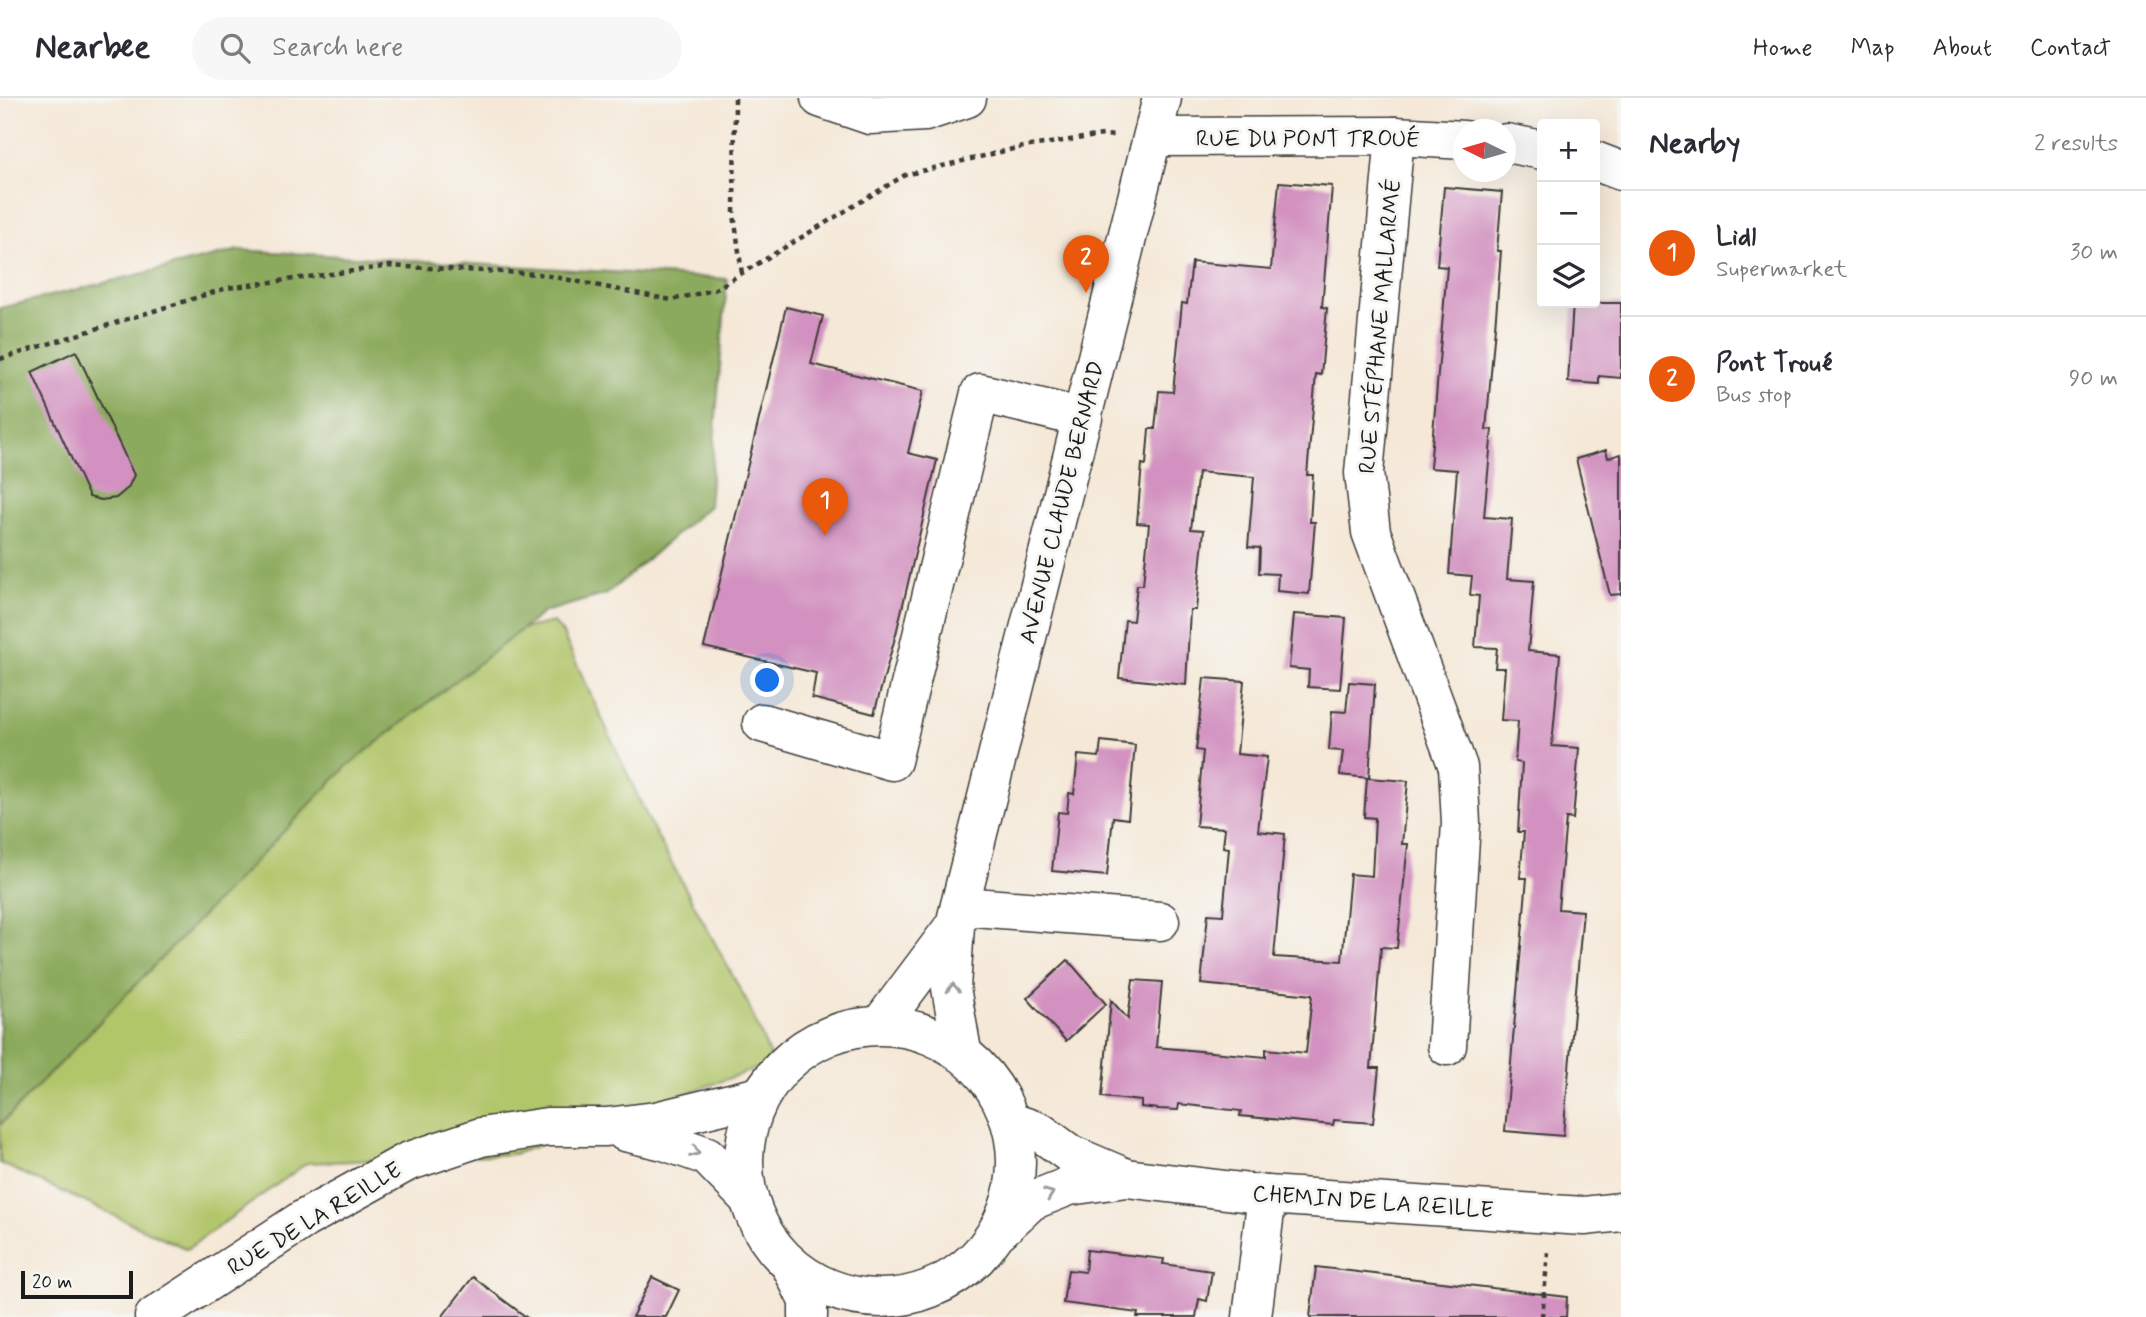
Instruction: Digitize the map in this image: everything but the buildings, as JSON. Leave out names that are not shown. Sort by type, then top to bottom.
[{"type":"street","points":[[820,98],[870,115],[925,112],[967,98]]},
{"type":"street","name":"AVENUE CLAUDE BERNARD","points":[[961,1051],[951,988],[957,915],[1162,98]]},
{"type":"street","name":"RUE DU PONT TROUÉ","points":[[1153,137],[1395,136],[1453,139]]},
{"type":"street","name":"RUE STÉPHANE MALLARMÉ","points":[[1395,136],[1364,473],[1371,532],[1458,767],[1461,822],[1447,1046]]},
{"type":"street","points":[[1516,145],[1537,149]]},
{"type":"street","points":[[1600,163],[1621,172]]},
{"type":"street","points":[[762,723],[892,761],[980,393],[1083,418]]},
{"type":"street","points":[[957,915],[1160,921]]},
{"type":"street","name":"AVENUE CLAUDE BERNARD","points":[[880,1025],[957,915]]},
{"type":"street","points":[[790,1264],[820,1284],[855,1296],[878,1308],[951,1279],[976,1259],[996,1234],[1012,1199],[1017,1160],[1011,1122],[999,1095],[983,1071],[961,1051],[923,1032],[880,1025],[844,1030],[810,1044],[782,1067],[760,1096],[748,1130],[744,1165],[749,1199],[765,1234],[790,1264],[808,1301],[808,1317]]},
{"type":"street","name":"RUE DE LA REILLE","points":[[154,1317],[304,1219],[407,1162],[481,1137],[547,1127],[606,1127],[656,1121],[760,1096]]},
{"type":"street","name":"CHEMIN DE LA REILLE","points":[[1011,1122],[1040,1132],[1070,1154],[1126,1178]]},
{"type":"street","name":"RUE DE LA REILLE","points":[[606,1127],[664,1140],[706,1156],[749,1199]]},
{"type":"street","name":"CHEMIN DE LA REILLE","points":[[996,1234],[1031,1201],[1069,1186],[1126,1178],[1267,1195],[1584,1216],[1621,1212]]},
{"type":"street","points":[[1252,1317],[1267,1195]]},
{"type":"path","points":[[734,98],[734,214],[742,274]]},
{"type":"path","points":[[0,359],[227,288],[390,265],[538,274],[671,300],[715,290],[905,175],[1017,148],[1103,135],[1153,137]]},
{"type":"path","points":[[1542,1317],[1551,1214]]},
{"type":"green space","points":[[239,250],[727,279],[709,506],[607,594],[544,612],[347,766],[0,1125],[0,308]]},
{"type":"green space","points":[[553,622],[562,632],[651,825],[748,1004],[773,1063],[514,1154],[307,1163],[187,1249],[0,1163],[0,1125],[347,766],[522,629]]},
{"type":"place","name":"Pont Troué","points":[[1086,293]]},
{"type":"place","name":"Lidl","points":[[825,536]]}]
